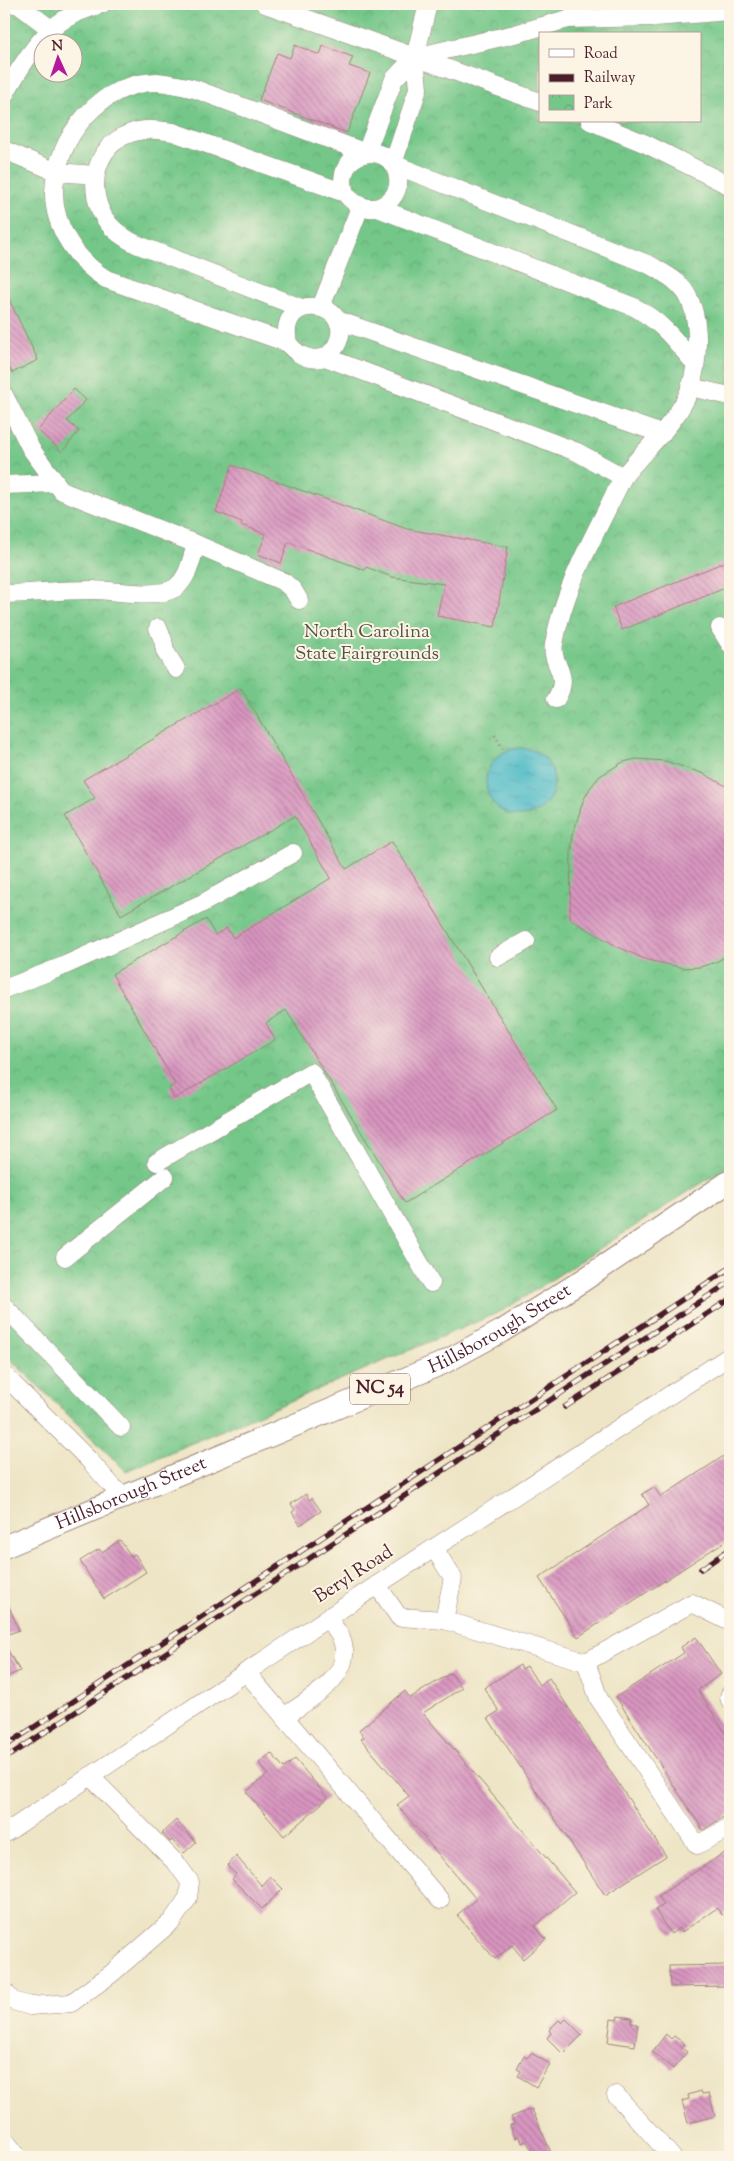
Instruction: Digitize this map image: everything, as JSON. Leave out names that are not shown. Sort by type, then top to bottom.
[{"type":"main road","name":"Hillsborough Street","points":[[4,1547],[443,1363],[502,1331],[582,1281],[730,1182]]},
{"type":"street","points":[[14,4],[19,5],[52,30]]},
{"type":"street","points":[[4,96],[35,48],[52,30],[64,20],[81,11],[102,4]]},
{"type":"street","points":[[265,4],[539,102]]},
{"type":"street","points":[[378,208],[386,204],[397,190],[398,181],[393,164],[418,88],[415,57],[428,4]]},
{"type":"street","points":[[366,153],[394,79],[415,57],[568,19],[655,17],[730,11]]},
{"type":"street","points":[[288,343],[106,279],[92,270],[68,241],[57,216],[54,192],[57,172],[68,140],[96,105],[113,94],[134,86],[156,82],[195,89],[366,153]]},
{"type":"street","points":[[592,122],[646,144],[730,186]]},
{"type":"street","points":[[301,308],[136,244],[122,236],[108,224],[99,206],[95,175],[99,162],[107,148],[117,139],[144,130],[158,130],[173,132],[345,193]]},
{"type":"street","points":[[4,150],[57,172],[95,175]]},
{"type":"street","points":[[556,699],[560,692],[562,674],[552,653],[556,630],[565,601],[623,477],[640,454],[662,434],[684,403],[695,364],[697,339],[694,311],[686,292],[672,277],[650,265],[393,164],[385,157],[376,153],[356,156],[348,163],[343,172],[342,183],[345,193],[351,201],[360,207],[378,208],[634,307],[652,317],[665,328],[695,364]]},
{"type":"street","points":[[321,307],[360,207]]},
{"type":"street","points":[[321,307],[331,312],[337,320],[340,331],[338,341],[333,350],[325,357],[314,360],[304,358],[294,352],[288,343],[286,333],[288,323],[293,314],[301,308],[321,307]]},
{"type":"street","points":[[337,320],[662,434]]},
{"type":"street","points":[[325,357],[577,452],[623,477]]},
{"type":"street","points":[[690,387],[730,396]]},
{"type":"street","points":[[4,395],[30,449],[62,492],[196,544],[284,582],[293,590],[299,600]]},
{"type":"street","points":[[4,485],[56,483]]},
{"type":"street","points":[[4,594],[92,590],[149,593],[167,591],[175,588],[182,581],[196,544]]},
{"type":"street","points":[[158,628],[165,651],[176,669]]},
{"type":"street","points":[[720,628],[730,644]]},
{"type":"street","points":[[4,989],[61,967],[201,904],[293,853]]},
{"type":"street","points":[[498,957],[526,941]]},
{"type":"street","points":[[66,1257],[161,1170],[311,1072],[431,1283]]},
{"type":"street","points":[[4,1306],[121,1427]]},
{"type":"street","name":"Beryl Road","points":[[4,1834],[377,1585],[730,1356]]},
{"type":"street","points":[[4,1375],[89,1460],[122,1498]]},
{"type":"street","points":[[434,1548],[453,1578],[444,1620]]},
{"type":"street","points":[[377,1585],[400,1617],[444,1620],[586,1662],[692,1603],[730,1622]]},
{"type":"street","points":[[284,1717],[333,1680],[343,1666],[343,1643],[327,1618]]},
{"type":"street","points":[[586,1662],[599,1699],[697,1845],[730,1826]]},
{"type":"street","points":[[246,1672],[440,1900]]},
{"type":"street","points":[[730,1694],[730,1700]]},
{"type":"street","points":[[4,1990],[13,2001],[30,2006],[71,2003],[112,1974],[172,1922],[188,1898],[190,1882],[177,1864],[90,1776]]},
{"type":"street","points":[[616,2095],[672,2157]]},
{"type":"street","points":[[4,2140],[18,2157]]},
{"type":"path","points":[[495,735],[504,751]]},
{"type":"green space","name":"North Carolina State Fairgrounds","points":[[4,4],[730,4],[730,1165],[504,1310],[126,1471],[4,1353]]},
{"type":"water","points":[[513,748],[527,748],[539,753],[549,763],[554,775],[554,789],[549,801],[539,811],[527,816],[513,816],[501,811],[491,801],[486,789],[486,775],[491,763],[501,753]]},
{"type":"building","points":[[295,45],[320,55],[323,46],[353,57],[349,66],[370,73],[347,133],[259,100],[277,53],[290,58]]},
{"type":"building","points":[[4,289],[38,360],[12,373],[4,355]]},
{"type":"building","points":[[74,389],[86,400],[67,421],[79,431],[62,452],[38,430]]},
{"type":"building","points":[[232,465],[407,529],[508,547],[495,627],[437,616],[444,584],[392,577],[366,567],[365,570],[288,542],[281,563],[258,554],[266,534],[241,525],[242,522],[216,512]]},
{"type":"building","points":[[730,560],[730,586],[622,630],[613,607]]},
{"type":"building","points":[[241,688],[346,869],[392,841],[557,1110],[405,1203],[286,1010],[266,1023],[275,1040],[174,1099],[169,1088],[175,1084],[112,974],[206,919],[215,935],[227,928],[233,938],[331,878],[295,816],[121,915],[65,816],[95,798],[83,780]]},
{"type":"building","points":[[636,759],[665,761],[702,773],[730,788],[730,954],[716,962],[700,967],[684,968],[647,960],[618,947],[570,919],[573,834],[583,801],[590,788],[600,776],[623,762]]},
{"type":"building","points":[[730,1452],[730,1538],[578,1637],[539,1578],[649,1505],[642,1494],[654,1487],[661,1497]]},
{"type":"building","points":[[306,1494],[309,1500],[312,1498],[321,1511],[300,1525],[292,1512],[295,1510],[291,1504]]},
{"type":"building","points":[[120,1540],[131,1556],[135,1554],[146,1572],[104,1599],[80,1561],[99,1549],[102,1552]]},
{"type":"building","points":[[4,1595],[19,1630],[4,1636]]},
{"type":"building","points":[[696,1637],[721,1674],[698,1690],[730,1740],[730,1813],[703,1830],[616,1697],[684,1653],[681,1647]]},
{"type":"building","points":[[4,1644],[20,1671],[4,1678]]},
{"type":"building","points":[[520,1665],[522,1669],[527,1666],[539,1685],[549,1678],[666,1856],[605,1895],[488,1718],[499,1711],[484,1688]]},
{"type":"building","points":[[451,1673],[462,1688],[423,1713],[575,1892],[535,1926],[546,1939],[523,1959],[512,1945],[495,1959],[457,1915],[476,1899],[397,1805],[409,1796],[361,1739],[364,1737],[359,1730],[405,1691],[410,1698]]},
{"type":"building","points":[[271,1753],[284,1768],[295,1759],[328,1798],[284,1836],[246,1792],[268,1774],[259,1763]]},
{"type":"building","points":[[176,1820],[196,1842],[184,1853],[172,1840],[170,1842],[162,1833]]},
{"type":"building","points":[[730,1849],[730,1909],[722,1915],[717,1908],[682,1932],[679,1928],[671,1934],[655,1910],[664,1905],[658,1896]]},
{"type":"building","points":[[236,1856],[262,1886],[270,1876],[283,1889],[262,1909],[232,1879],[236,1874],[227,1866]]},
{"type":"building","points":[[730,1965],[730,1986],[670,1987],[669,1966]]},
{"type":"building","points":[[618,2016],[632,2018],[631,2023],[638,2024],[635,2046],[608,2042],[611,2019],[617,2020]]},
{"type":"building","points":[[566,2019],[582,2035],[563,2054],[547,2038],[551,2033],[549,2030],[559,2020],[562,2023]]},
{"type":"building","points":[[666,2034],[671,2039],[674,2036],[685,2044],[682,2048],[687,2052],[673,2069],[652,2052]]},
{"type":"building","points":[[531,2053],[550,2064],[536,2087],[518,2076],[521,2071],[517,2069],[524,2056],[527,2058]]},
{"type":"building","points":[[701,2091],[702,2094],[709,2093],[715,2116],[688,2123],[682,2101],[689,2099],[688,2095]]},
{"type":"building","points":[[532,2109],[553,2157],[537,2157],[526,2141],[522,2143],[519,2136],[515,2138],[510,2125],[514,2124],[511,2117]]},
{"type":"railway","points":[[4,1747],[730,1268]]},
{"type":"railway","points":[[4,1759],[730,1282]]},
{"type":"railway","points":[[565,1407],[730,1299]]},
{"type":"railway","points":[[701,1569],[730,1549]]}]
